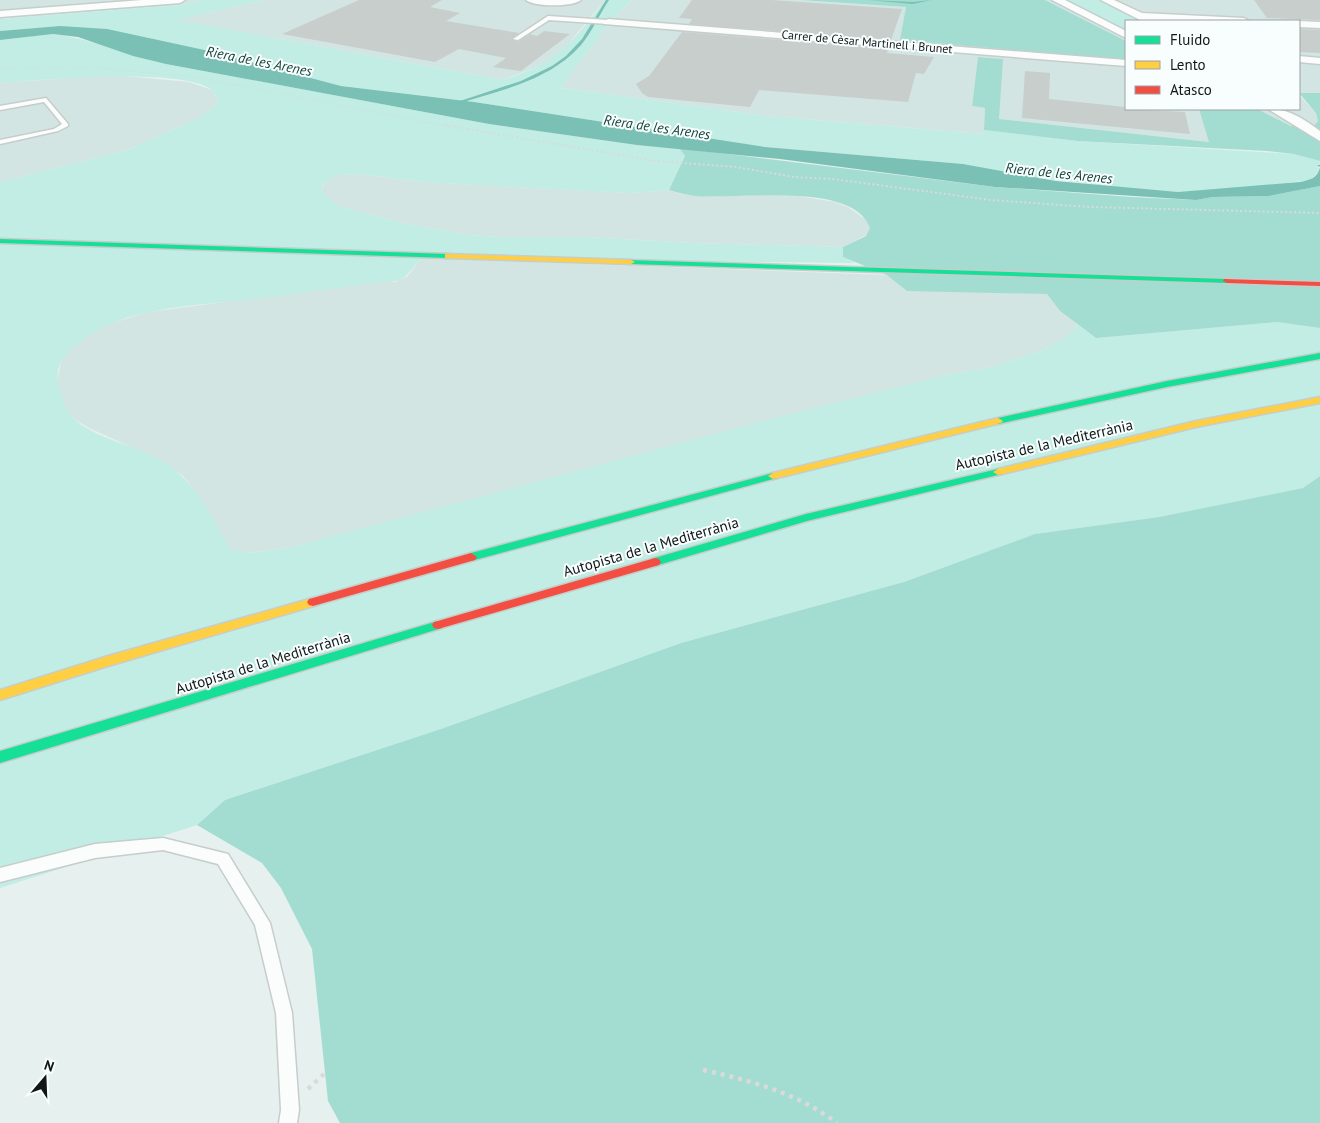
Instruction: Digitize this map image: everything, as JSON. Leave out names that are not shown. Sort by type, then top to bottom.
[{"type":"main road","points":[[0,241],[1320,284]]},
{"type":"main road","points":[[0,695],[161,645],[768,476],[1042,412],[1253,367],[1320,356]]},
{"type":"main road","name":"Autopista de la Mediterrània","points":[[0,757],[467,616],[806,518],[1196,424],[1320,400]]},
{"type":"street","points":[[0,14],[180,0]]},
{"type":"street","points":[[531,0],[561,2],[576,0]]},
{"type":"street","points":[[1058,0],[1125,34]]},
{"type":"street","points":[[1106,0],[1148,20]]},
{"type":"street","points":[[1138,16],[1223,20]]},
{"type":"street","name":"Carrer de Cèsar Martinell i Brunet","points":[[608,22],[1125,64]]},
{"type":"street","points":[[1300,24],[1320,25]]},
{"type":"street","points":[[1300,59],[1320,61]]},
{"type":"street","points":[[1276,110],[1310,130]]},
{"type":"street","points":[[1290,110],[1310,130]]},
{"type":"lane","points":[[516,39],[548,18],[608,22]]},
{"type":"lane","points":[[0,108],[46,100],[66,125],[56,130],[0,142]]},
{"type":"lane","points":[[0,875],[95,851],[163,844],[223,859],[262,923],[284,1013],[290,1110],[288,1123]]},
{"type":"path","points":[[0,68],[73,66],[149,71],[204,79],[510,138],[655,160],[721,166],[923,192],[1089,207],[1320,213]]},
{"type":"path","points":[[703,1070],[758,1082],[782,1091],[805,1102],[837,1123]]},
{"type":"shaded area","points":[[0,0],[203,0],[179,5],[0,19]]},
{"type":"shaded area","points":[[203,0],[265,0],[177,20],[503,80],[536,67],[562,50],[583,28],[605,0],[632,0],[612,19],[561,88],[767,116],[983,134],[984,130],[1078,141],[1294,154],[1320,161],[1320,165],[1318,165],[1319,172],[1310,180],[1249,188],[1178,192],[1125,188],[1024,176],[963,164],[765,147],[474,102],[341,86],[209,51],[60,26],[0,31],[0,19],[179,5]]},
{"type":"shaded area","points":[[265,0],[605,0],[564,49],[549,62],[503,80],[176,20]]},
{"type":"shaded area","points":[[632,0],[800,0],[906,7],[901,40],[1125,60],[1125,110],[1199,110],[1210,142],[999,119],[1002,59],[978,57],[972,106],[985,108],[984,134],[767,116],[561,88],[612,19]]},
{"type":"shaded area","points":[[800,0],[1045,0],[1125,40],[1125,60],[900,40],[906,7]]},
{"type":"shaded area","points":[[1045,0],[1320,0],[1320,93],[1300,93],[1300,20],[1125,20],[1125,40]]},
{"type":"shaded area","points":[[1063,0],[1098,0],[1140,20],[1125,20],[1125,31]]},
{"type":"shaded area","points":[[60,26],[107,29],[209,51],[341,86],[474,102],[765,147],[963,164],[1056,181],[1178,192],[1300,182],[1313,178],[1320,167],[1320,186],[1269,196],[1213,197],[1196,200],[995,187],[780,159],[637,145],[489,124],[166,64],[133,56],[78,37],[53,34],[0,40],[0,31]]},
{"type":"shaded area","points":[[53,34],[96,43],[166,64],[489,124],[637,145],[679,148],[685,156],[669,190],[630,193],[426,182],[360,174],[338,175],[321,187],[324,194],[339,206],[402,223],[468,235],[586,237],[693,243],[843,247],[844,257],[855,263],[421,258],[400,280],[158,310],[112,323],[92,334],[69,352],[58,370],[59,387],[70,415],[92,431],[151,455],[172,468],[201,500],[230,549],[249,553],[288,548],[771,419],[946,375],[992,367],[1043,350],[1068,336],[1078,325],[1096,338],[1277,322],[1320,328],[1320,476],[1303,488],[1159,517],[1035,534],[904,582],[681,643],[441,729],[225,800],[197,825],[0,888],[0,182],[128,150],[194,120],[211,110],[219,101],[213,91],[198,83],[174,79],[111,76],[0,83],[0,40]]},
{"type":"shaded area","points":[[978,57],[1003,59],[999,119],[1209,142],[1199,110],[1259,110],[1291,126],[1314,126],[1318,121],[1316,113],[1300,93],[1320,93],[1320,161],[1294,154],[1267,151],[1078,141],[984,130],[985,108],[972,106]]},
{"type":"shaded area","points":[[113,75],[189,82],[212,90],[219,101],[211,110],[194,120],[128,150],[0,182],[0,83]]},
{"type":"shaded area","points":[[1300,96],[1316,113],[1318,121],[1315,126],[1291,126],[1259,110],[1300,110]]},
{"type":"shaded area","points":[[679,148],[995,187],[1132,197],[1196,200],[1213,197],[1269,196],[1320,186],[1320,328],[1277,322],[1096,338],[1060,311],[1047,294],[907,291],[887,275],[843,257],[843,247],[866,236],[870,228],[860,213],[842,203],[818,198],[764,195],[714,197],[682,194],[669,190],[685,156]]},
{"type":"shaded area","points":[[360,174],[426,182],[630,193],[669,190],[681,194],[711,197],[785,194],[835,202],[848,207],[868,221],[870,229],[866,235],[843,247],[693,243],[586,237],[468,235],[402,223],[339,206],[324,194],[321,188],[327,181],[338,175]]},
{"type":"shaded area","points":[[421,258],[887,275],[988,291],[1047,294],[1060,311],[1078,325],[1068,336],[1043,350],[992,367],[946,375],[288,548],[249,553],[229,549],[204,504],[183,476],[162,461],[89,428],[74,419],[66,409],[57,381],[62,358],[87,335],[106,325],[148,312],[380,282],[395,282],[408,276]]},
{"type":"shaded area","points":[[1320,476],[1320,1123],[340,1123],[328,1101],[312,949],[281,888],[262,863],[197,825],[225,800],[441,729],[681,643],[904,582],[1035,534],[1159,517],[1303,488]]},
{"type":"building","points":[[359,0],[442,0],[430,7],[460,13],[446,21],[519,33],[511,39],[518,42],[530,34],[537,36],[544,31],[570,34],[521,71],[493,67],[506,58],[459,49],[435,62],[282,34]]},
{"type":"building","points":[[692,0],[771,0],[902,9],[891,40],[689,24],[692,19],[679,18]]},
{"type":"building","points":[[1254,0],[1320,0],[1320,20],[1267,18]]},
{"type":"building","points":[[1300,29],[1320,30],[1320,53],[1300,52]]},
{"type":"building","points":[[682,32],[888,49],[887,53],[934,57],[924,74],[916,73],[908,102],[759,90],[750,107],[648,97],[642,93],[636,84],[649,76]]},
{"type":"building","points":[[1025,71],[1050,73],[1049,99],[1125,107],[1125,110],[1185,112],[1190,134],[1022,118]]},
{"type":"waterway","points":[[456,103],[522,82],[554,67],[567,57],[583,40],[608,0]]},
{"type":"waterway","points":[[869,0],[913,3],[930,0]]},
{"type":"traffic: fast","points":[[0,241],[448,256]]},
{"type":"traffic: fast","points":[[631,262],[1227,281]]},
{"type":"traffic: fast","points":[[998,421],[1167,384],[1320,356]]},
{"type":"traffic: fast","points":[[655,562],[806,518],[998,472]]},
{"type":"traffic: fast","points":[[471,557],[773,476]]},
{"type":"traffic: fast","points":[[0,757],[438,625]]},
{"type":"traffic: slow","points":[[448,256],[631,262]]},
{"type":"traffic: slow","points":[[998,472],[1196,424],[1320,400]]},
{"type":"traffic: slow","points":[[773,476],[998,421]]},
{"type":"traffic: slow","points":[[0,695],[108,661],[313,602]]},
{"type":"traffic: jam","points":[[1227,281],[1320,284]]},
{"type":"traffic: jam","points":[[313,602],[471,557]]},
{"type":"traffic: jam","points":[[438,625],[655,562]]},
{"type":"water label","name":"Riera de les Arenes","points":[[259,61]]},
{"type":"water label","name":"Riera de les Arenes","points":[[657,127]]},
{"type":"water label","name":"Riera de les Arenes","points":[[1059,173]]}]
